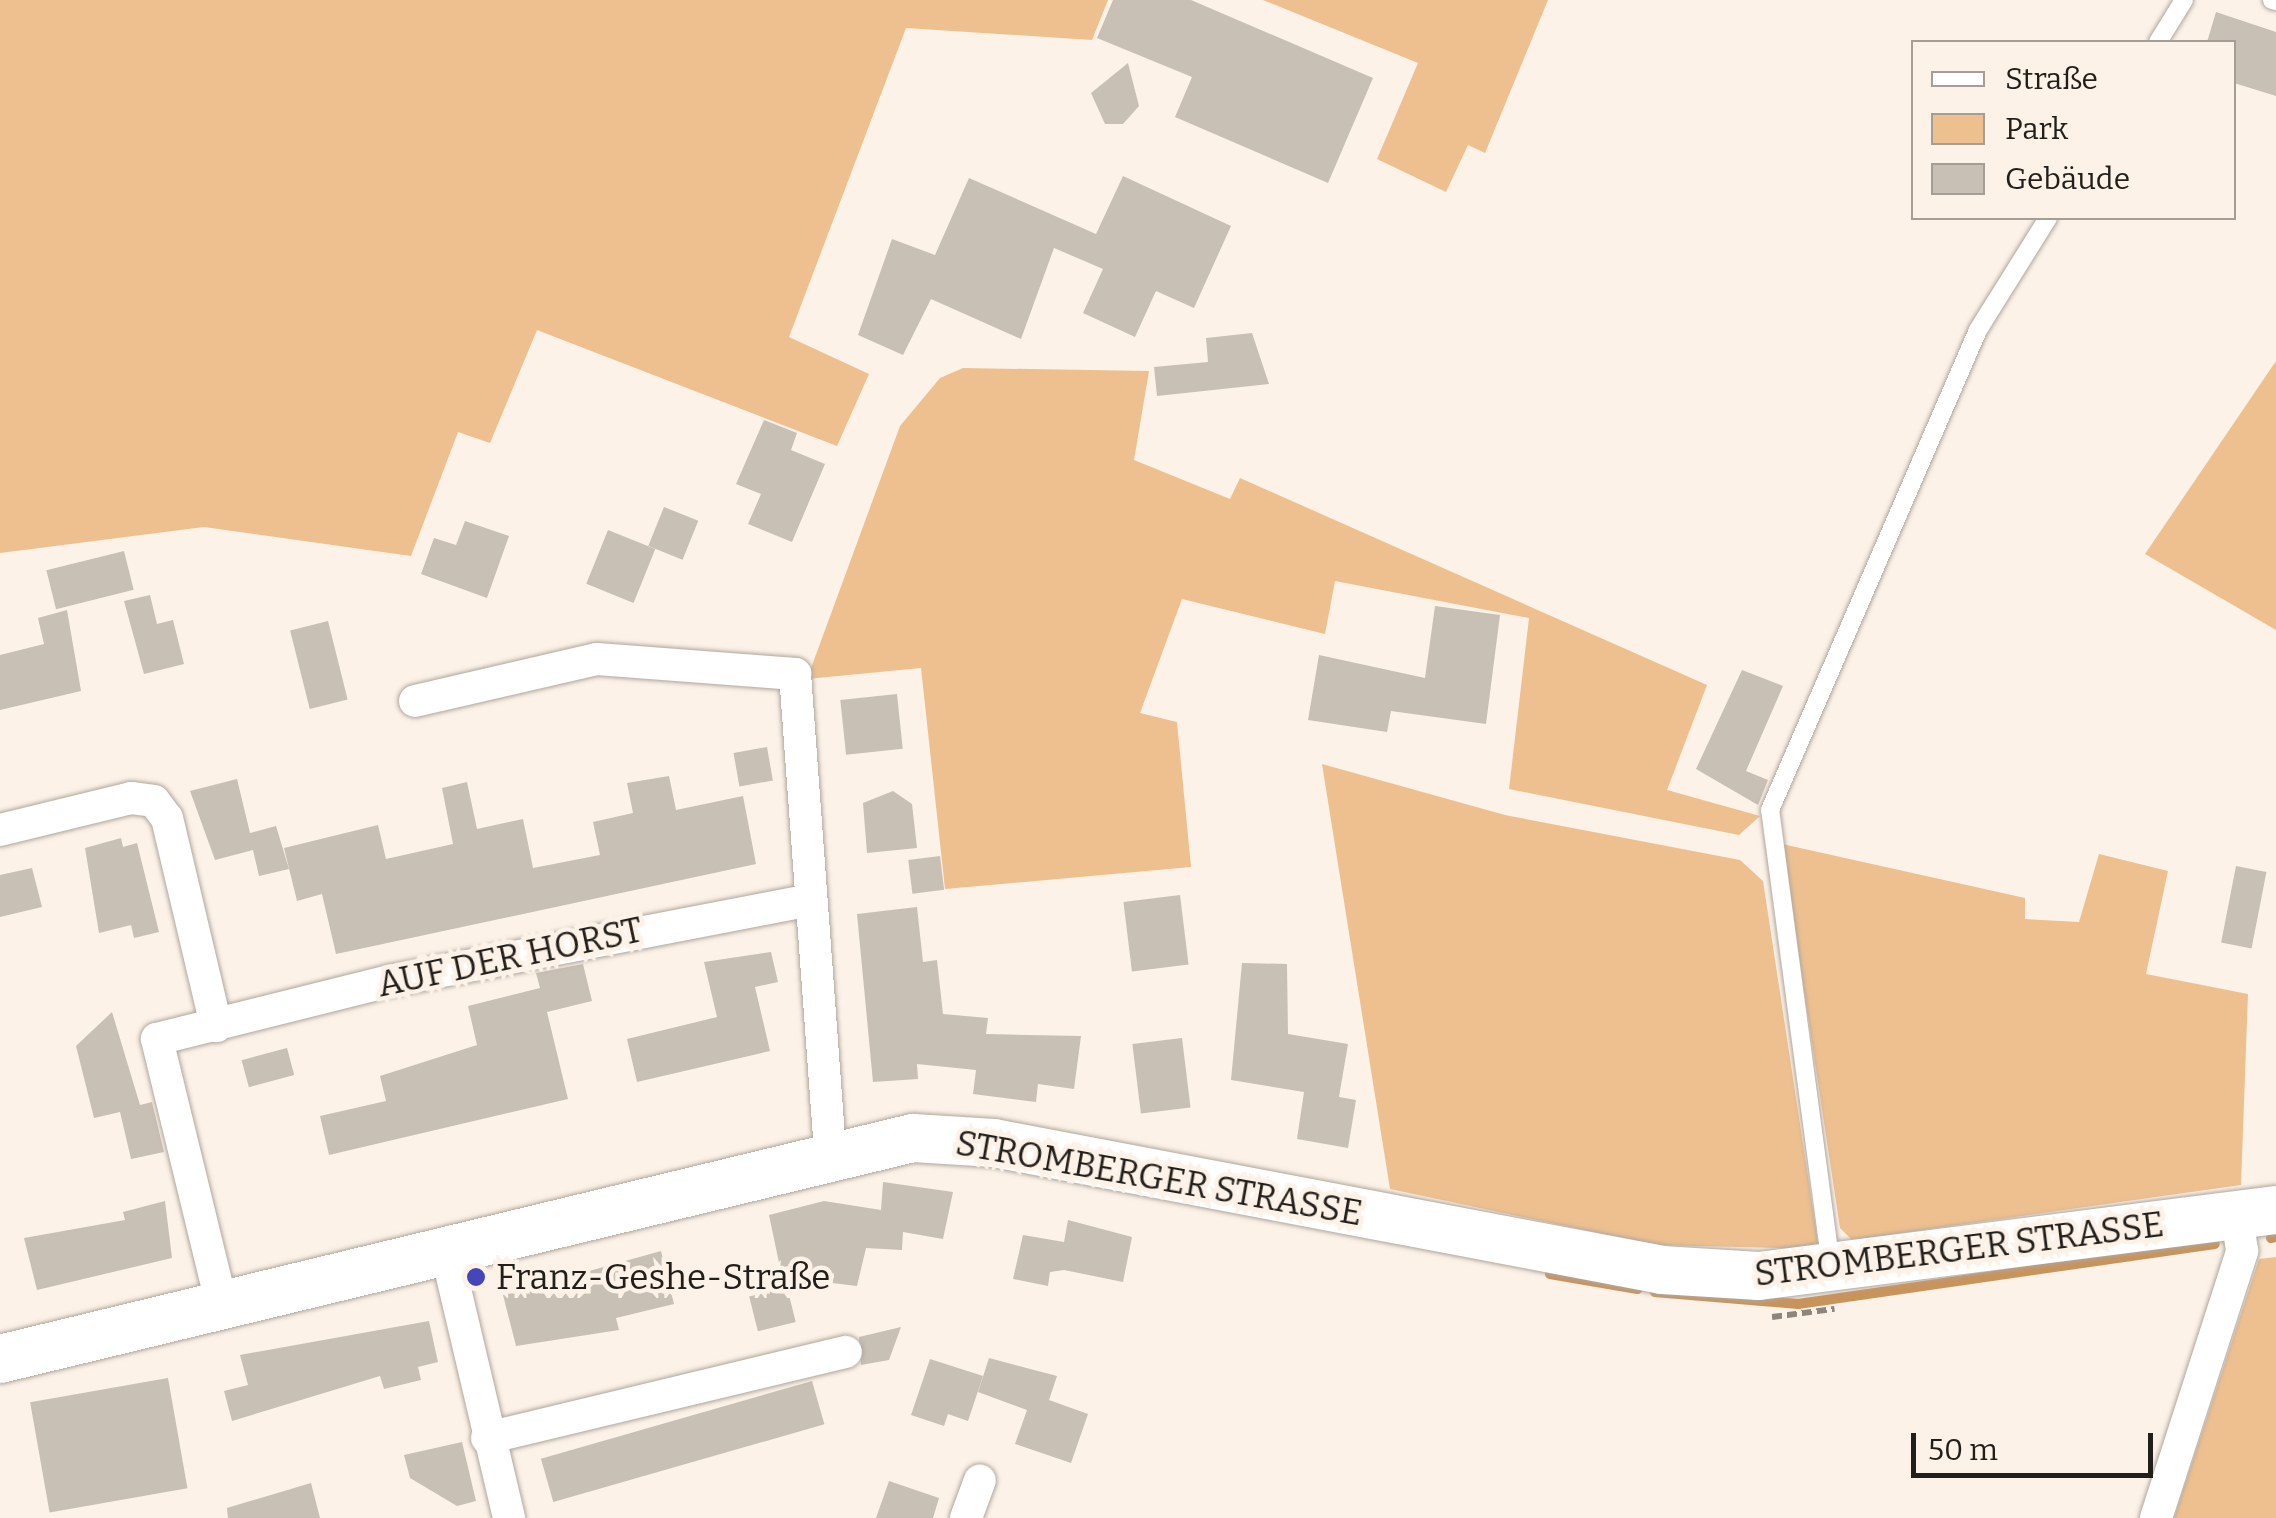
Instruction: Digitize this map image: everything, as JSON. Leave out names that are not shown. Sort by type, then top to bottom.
[{"type":"main road","name":"STROMBERGER STRASSE","points":[[0,1360],[830,1154],[913,1138],[994,1144],[1662,1270],[1832,1271],[2256,1213]]},
{"type":"street","points":[[415,701],[597,659],[795,674],[805,901],[830,1154]]},
{"type":"street","points":[[0,830],[131,798],[154,801],[167,818],[216,1026]]},
{"type":"street","name":"AUF DER HORST","points":[[222,1306],[157,1039],[428,974],[805,901]]},
{"type":"street","points":[[2156,1518],[2256,1213]]},
{"type":"street","points":[[446,1251],[486,1438],[508,1518]]},
{"type":"street","points":[[486,1438],[846,1352]]},
{"type":"street","points":[[966,1518],[980,1480]]},
{"type":"lane","points":[[2159,40],[2184,0]]},
{"type":"lane","points":[[1832,1271],[1770,810],[1970,347],[2047,220]]},
{"type":"green space","points":[[0,0],[1108,0],[1092,40],[906,28],[789,337],[869,374],[837,446],[537,330],[490,443],[458,432],[411,556],[204,527],[0,553]]},
{"type":"green space","points":[[1263,0],[1548,0],[1485,153],[1468,145],[1446,192],[1377,159],[1418,63]]},
{"type":"green space","points":[[2276,361],[2276,630],[2145,554]]},
{"type":"green space","points":[[963,368],[1149,371],[1134,460],[1230,499],[1240,478],[1707,685],[1667,790],[1760,816],[1739,835],[1509,789],[1529,618],[1335,581],[1325,634],[1182,599],[1140,713],[1177,722],[1191,867],[945,889],[921,668],[807,679],[900,426],[940,378]]},
{"type":"green space","points":[[1322,764],[1505,815],[1740,860],[1763,881],[1819,1249],[1656,1245],[1390,1189]]},
{"type":"green space","points":[[1782,844],[2025,898],[2025,919],[2079,922],[2099,854],[2168,871],[2146,974],[2248,994],[2241,1185],[1852,1240],[1840,1228]]},
{"type":"green space","points":[[2276,1257],[2276,1518],[2174,1518],[2259,1259]]},
{"type":"building","points":[[1113,0],[1191,0],[1373,78],[1328,183],[1175,117],[1192,77],[1097,38]]},
{"type":"building","points":[[2216,12],[2276,32],[2276,96],[2236,84],[2236,40],[2208,40]]},
{"type":"building","points":[[1128,63],[1139,106],[1123,124],[1105,124],[1091,93]]},
{"type":"building","points":[[1123,176],[1231,226],[1194,308],[1156,291],[1135,337],[1083,313],[1103,269],[1054,248],[1021,339],[931,299],[903,355],[858,335],[892,239],[935,255],[969,178],[1096,234]]},
{"type":"building","points":[[1252,333],[1269,384],[1157,396],[1154,367],[1208,362],[1206,338]]},
{"type":"building","points":[[764,420],[797,433],[791,450],[825,464],[792,542],[748,524],[761,494],[736,484]]},
{"type":"building","points":[[664,507],[698,521],[683,560],[648,546]]},
{"type":"building","points":[[465,521],[509,536],[487,598],[421,574],[434,538],[456,545]]},
{"type":"building","points":[[608,530],[655,549],[634,603],[586,584]]},
{"type":"building","points":[[124,551],[134,590],[56,609],[46,570]]},
{"type":"building","points":[[150,595],[157,624],[173,620],[184,664],[144,674],[124,601]]},
{"type":"building","points":[[1435,606],[1500,615],[1486,724],[1391,711],[1387,732],[1308,720],[1319,655],[1425,678]]},
{"type":"building","points":[[67,610],[81,691],[0,710],[0,655],[44,644],[38,618]]},
{"type":"building","points":[[328,621],[348,700],[310,709],[290,630]]},
{"type":"building","points":[[1742,670],[1783,686],[1746,771],[1768,780],[1758,805],[1696,769]]},
{"type":"building","points":[[897,694],[903,749],[846,755],[840,700]]},
{"type":"building","points":[[767,747],[773,780],[739,786],[734,753]]},
{"type":"building","points":[[669,776],[676,810],[743,796],[756,864],[336,954],[322,894],[297,901],[284,848],[378,825],[386,859],[453,844],[442,788],[467,782],[477,829],[523,819],[533,868],[600,855],[593,822],[633,813],[627,783]]},
{"type":"building","points":[[237,779],[250,833],[276,826],[289,869],[259,876],[253,850],[215,860],[190,791]]},
{"type":"building","points":[[893,791],[912,804],[917,848],[867,853],[863,803]]},
{"type":"building","points":[[121,838],[123,847],[137,843],[159,932],[134,938],[131,925],[99,933],[85,848]]},
{"type":"building","points":[[940,856],[944,890],[912,894],[908,860]]},
{"type":"building","points":[[2236,866],[2266,872],[2252,948],[2221,943]]},
{"type":"building","points":[[32,868],[42,907],[0,917],[0,875]]},
{"type":"building","points":[[1180,895],[1189,964],[1132,971],[1123,902]]},
{"type":"building","points":[[917,907],[923,962],[937,960],[943,1014],[988,1018],[986,1034],[1081,1036],[1074,1089],[1038,1084],[1036,1102],[973,1094],[976,1070],[917,1064],[918,1079],[873,1082],[857,914]]},
{"type":"building","points":[[771,952],[778,982],[755,987],[770,1051],[637,1082],[627,1039],[717,1017],[704,962]]},
{"type":"building","points":[[1242,963],[1287,964],[1288,1034],[1348,1044],[1339,1097],[1356,1100],[1348,1148],[1297,1139],[1304,1092],[1231,1080]]},
{"type":"building","points":[[583,964],[592,1001],[547,1012],[568,1099],[329,1155],[320,1116],[386,1101],[380,1076],[477,1045],[468,1006],[540,988],[536,973]]},
{"type":"building","points":[[112,1012],[140,1105],[152,1102],[164,1152],[131,1159],[120,1112],[94,1118],[76,1046]]},
{"type":"building","points":[[1182,1038],[1191,1107],[1141,1114],[1132,1044]]},
{"type":"building","points":[[287,1048],[294,1075],[249,1087],[242,1060]]},
{"type":"building","points":[[883,1182],[953,1192],[943,1239],[903,1232],[902,1250],[866,1248],[857,1286],[782,1277],[769,1215],[824,1201],[881,1210]]},
{"type":"building","points":[[165,1201],[172,1258],[37,1290],[24,1238],[125,1220],[123,1212]]},
{"type":"building","points":[[1068,1220],[1132,1237],[1123,1282],[1064,1270],[1050,1272],[1048,1286],[1013,1279],[1023,1235],[1064,1242]]},
{"type":"building","points":[[661,1251],[674,1304],[616,1318],[619,1330],[516,1346],[503,1295]]},
{"type":"building","points":[[787,1287],[796,1322],[758,1331],[749,1296]]},
{"type":"building","points":[[429,1321],[438,1362],[418,1367],[421,1380],[384,1389],[380,1376],[232,1421],[224,1391],[248,1385],[240,1355]]},
{"type":"building","points":[[901,1327],[889,1360],[861,1365],[859,1337]]},
{"type":"building","points":[[989,1358],[1057,1376],[1049,1400],[1088,1414],[1071,1463],[1015,1444],[1027,1410],[978,1392]]},
{"type":"building","points":[[930,1359],[983,1376],[968,1421],[948,1414],[944,1426],[911,1415]]},
{"type":"building","points":[[168,1378],[187,1488],[50,1513],[30,1402]]},
{"type":"building","points":[[812,1381],[824,1424],[553,1502],[541,1459]]},
{"type":"building","points":[[462,1442],[476,1501],[457,1506],[410,1478],[404,1455]]},
{"type":"building","points":[[889,1481],[939,1498],[933,1518],[876,1518]]},
{"type":"building","points":[[311,1483],[320,1518],[228,1518],[227,1508]]},
{"type":"waterway","points":[[2271,1238],[2276,1237]]},
{"type":"waterway","points":[[1655,1292],[1798,1304],[2215,1244]]},
{"type":"waterway","points":[[1550,1274],[1638,1289]]},
{"type":"place","name":"Franz-Geshe-Straße","points":[[476,1277]]}]
